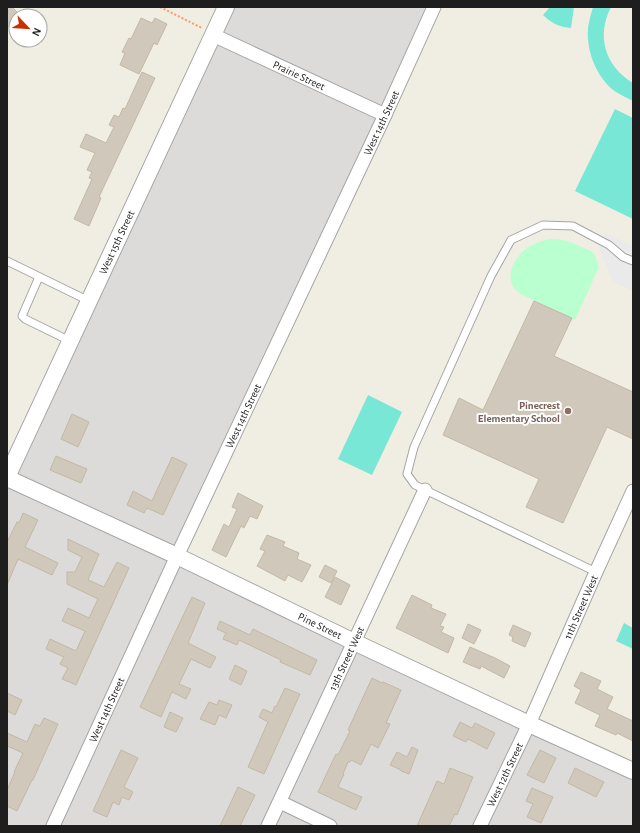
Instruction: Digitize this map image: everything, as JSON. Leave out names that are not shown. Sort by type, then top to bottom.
[{"type":"street","name":"West 15th Street","points":[[7,478],[226,7]]},
{"type":"street","name":"West 14th Street","points":[[53,826],[177,556],[434,7]]},
{"type":"street","name":"Prairie Street","points":[[213,35],[385,114]]},
{"type":"street","name":"Pine Street","points":[[7,478],[177,556],[354,642],[529,724],[633,771]]},
{"type":"street","name":"13th Street West","points":[[268,826],[425,490]]},
{"type":"street","name":"11th Street West","points":[[529,724],[633,490]]},
{"type":"street","name":"West 12th Street","points":[[480,826],[529,724]]},
{"type":"street","points":[[280,802],[330,826]]},
{"type":"lane","points":[[596,572],[415,485],[407,474],[414,447],[491,276],[511,240],[542,225],[573,226],[609,245],[623,257],[633,261]]},
{"type":"lane","points":[[7,261],[89,301]]},
{"type":"lane","points":[[39,277],[22,316],[25,319],[70,341]]},
{"type":"path","points":[[160,7],[213,35]]},
{"type":"shaded area","points":[[226,7],[434,7],[177,556],[633,771],[633,826],[7,826],[7,477]]},
{"type":"shaded area","points":[[550,7],[574,7],[571,28],[556,24],[543,15]]},
{"type":"shaded area","points":[[593,7],[611,7],[606,18],[604,29],[606,50],[616,68],[623,76],[633,83],[633,101],[616,92],[609,86],[603,80],[594,64],[588,37],[588,25]]},
{"type":"shaded area","points":[[615,109],[633,118],[633,219],[575,191]]},
{"type":"shaded area","points":[[606,233],[633,246],[633,291],[613,282],[599,248]]},
{"type":"shaded area","points":[[368,395],[402,412],[372,475],[338,459]]},
{"type":"shaded area","points":[[624,623],[633,628],[633,649],[616,641]]},
{"type":"green space","points":[[550,239],[568,241],[591,251],[595,255],[599,267],[575,320],[521,294],[515,289],[511,282],[510,278],[513,265],[518,256],[534,244]]},
{"type":"building","points":[[7,7],[12,7],[13,8],[8,8],[7,28]]},
{"type":"building","points":[[141,18],[152,23],[155,18],[167,24],[157,45],[154,43],[139,74],[120,65],[125,53],[122,52],[129,38],[131,39]]},
{"type":"building","points":[[142,72],[155,78],[99,197],[101,198],[89,226],[74,219],[92,179],[89,178],[92,172],[87,170],[95,153],[80,147],[86,134],[106,143],[114,127],[109,125],[114,115],[119,117],[123,108],[125,109]]},
{"type":"building","name":"Pinecrest Elementary School","points":[[534,301],[572,318],[554,356],[633,392],[633,439],[607,427],[563,523],[526,507],[539,479],[443,435],[459,398],[483,410]]},
{"type":"building","points":[[72,414],[89,422],[78,447],[61,439]]},
{"type":"building","points":[[56,456],[87,469],[81,483],[50,470]]},
{"type":"building","points":[[172,457],[187,464],[163,515],[147,508],[144,513],[127,505],[133,491],[152,501]]},
{"type":"building","points":[[238,493],[263,506],[257,519],[250,516],[244,528],[241,526],[226,557],[212,550],[224,524],[229,527],[237,509],[232,507]]},
{"type":"building","points":[[23,513],[38,520],[25,547],[58,563],[52,575],[18,559],[7,585],[7,542],[17,522],[19,523]]},
{"type":"building","points":[[267,535],[285,542],[283,546],[299,553],[297,559],[311,565],[302,582],[288,575],[285,581],[257,566],[265,551],[260,549]]},
{"type":"building","points":[[68,539],[99,554],[88,580],[104,587],[117,562],[129,568],[76,685],[62,679],[68,668],[60,664],[64,657],[46,649],[50,639],[76,651],[85,631],[62,621],[68,608],[89,618],[98,599],[67,584],[67,572],[75,572],[82,557],[68,550]]},
{"type":"building","points":[[325,565],[337,571],[331,583],[319,577]]},
{"type":"building","points":[[335,577],[350,585],[341,605],[325,597]]},
{"type":"building","points":[[412,595],[432,605],[431,608],[446,614],[440,626],[444,627],[441,632],[454,638],[448,653],[396,628]]},
{"type":"building","points":[[192,597],[205,603],[188,643],[216,657],[210,668],[191,659],[179,684],[191,689],[186,699],[172,692],[161,717],[140,707]]},
{"type":"building","points":[[220,621],[250,635],[253,629],[317,660],[310,675],[280,662],[281,660],[239,640],[237,645],[223,639],[226,633],[217,629]]},
{"type":"building","points":[[468,624],[481,630],[474,644],[462,638]]},
{"type":"building","points":[[513,625],[531,633],[525,647],[512,641],[513,637],[509,635]]},
{"type":"building","points":[[470,647],[510,666],[504,678],[481,666],[480,669],[463,662]]},
{"type":"building","points":[[235,665],[247,671],[241,685],[229,679]]},
{"type":"building","points":[[581,672],[601,681],[597,689],[613,697],[607,709],[633,721],[633,741],[617,733],[616,735],[595,726],[600,715],[575,703],[581,690],[574,686]]},
{"type":"building","points":[[372,678],[401,690],[386,723],[390,724],[378,748],[371,744],[361,765],[351,760],[348,762],[338,787],[362,797],[356,810],[318,792],[336,754],[338,755],[350,731],[348,730]]},
{"type":"building","points":[[285,688],[300,694],[264,774],[248,767],[268,722],[259,717],[263,709],[272,713]]},
{"type":"building","points":[[7,693],[22,700],[15,715],[7,711]]},
{"type":"building","points":[[219,700],[232,705],[226,718],[219,715],[215,725],[200,719],[209,702],[217,705]]},
{"type":"building","points":[[170,712],[183,718],[176,732],[164,727]]},
{"type":"building","points":[[44,718],[58,724],[33,780],[17,811],[7,806],[7,790],[23,753],[7,746],[7,733],[27,742],[35,724],[40,726]]},
{"type":"building","points":[[460,722],[472,728],[475,723],[495,733],[487,749],[468,739],[466,742],[453,736]]},
{"type":"building","points":[[412,747],[418,750],[409,774],[390,765],[397,752],[407,757]]},
{"type":"building","points":[[121,750],[138,758],[124,787],[133,792],[129,800],[122,797],[119,805],[113,802],[107,817],[93,811]]},
{"type":"building","points":[[540,750],[556,758],[544,783],[527,775]]},
{"type":"building","points":[[450,768],[473,777],[457,815],[455,814],[449,826],[417,826],[437,781],[444,784]]},
{"type":"building","points":[[575,768],[604,782],[596,797],[568,783]]},
{"type":"building","points":[[238,787],[255,795],[240,826],[220,826]]},
{"type":"building","points":[[532,788],[553,797],[541,823],[527,817],[533,804],[526,801]]},
{"type":"place","name":"Pinecrest Elementary School","points":[[568,411]]}]
